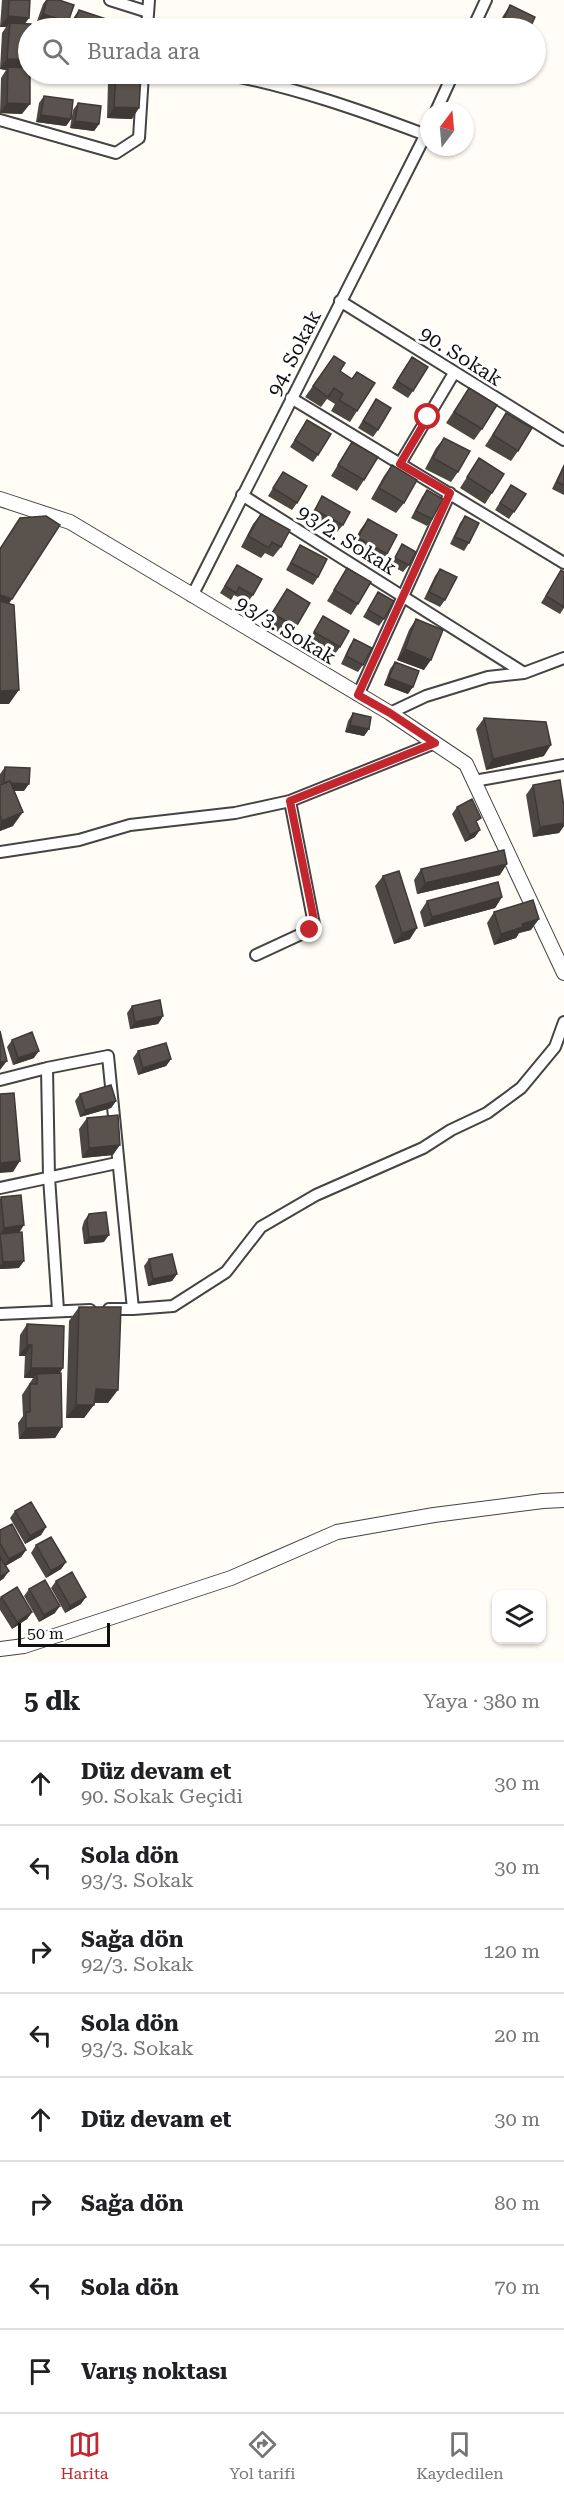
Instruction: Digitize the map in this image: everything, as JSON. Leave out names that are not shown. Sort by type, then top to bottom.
[{"type":"street","points":[[110,0],[148,12]]},
{"type":"street","points":[[148,18],[149,0]]},
{"type":"street","points":[[478,18],[486,0]]},
{"type":"street","points":[[0,120],[116,153],[139,138],[143,84]]},
{"type":"street","points":[[273,84],[420,129]]},
{"type":"street","points":[[440,102],[448,84]]},
{"type":"street","name":"94. Sokak","points":[[192,596],[420,145]]},
{"type":"street","name":"90. Sokak","points":[[340,301],[564,440]]},
{"type":"street","points":[[400,464],[454,373]]},
{"type":"street","points":[[291,398],[564,563]]},
{"type":"street","points":[[358,695],[450,493]]},
{"type":"street","name":"93/2. Sokak","points":[[242,495],[524,673]]},
{"type":"street","name":"93/3. Sokak","points":[[0,499],[69,522],[390,713],[466,764],[564,973]]},
{"type":"street","points":[[390,713],[426,696],[488,677],[524,673],[564,658]]},
{"type":"street","points":[[0,852],[79,840],[130,825],[235,813],[290,801],[435,743]]},
{"type":"street","points":[[474,781],[564,765]]},
{"type":"street","points":[[256,955],[310,930],[314,924],[290,801]]},
{"type":"street","points":[[0,1314],[173,1306],[226,1272],[261,1227],[316,1194],[423,1148],[451,1130],[487,1113],[521,1088],[528,1080],[555,1047],[564,1022]]},
{"type":"street","points":[[0,1080],[108,1056],[115,1107],[117,1163],[133,1309]]},
{"type":"street","points":[[47,1068],[49,1178],[58,1310]]},
{"type":"street","points":[[0,1188],[117,1163]]},
{"type":"street","points":[[0,1649],[24,1646],[231,1578],[337,1532],[434,1515],[564,1500]]},
{"type":"building","points":[[9,0],[30,0],[29,18],[8,16]]},
{"type":"building","points":[[47,0],[59,0],[74,5],[69,18],[56,18],[43,14]]},
{"type":"building","points":[[510,5],[535,17],[535,18],[504,18]]},
{"type":"building","points":[[79,10],[103,18],[76,18]]},
{"type":"building","points":[[10,23],[18,23],[18,60],[7,59]]},
{"type":"building","points":[[8,67],[18,68],[18,84],[30,84],[30,104],[7,103]]},
{"type":"building","points":[[115,84],[140,84],[139,108],[114,107]]},
{"type":"building","points":[[44,96],[73,100],[71,119],[41,115]]},
{"type":"building","points":[[78,103],[101,106],[99,124],[75,121]]},
{"type":"building","points":[[334,356],[345,363],[340,371],[352,379],[357,372],[375,383],[357,411],[339,400],[343,394],[334,388],[328,397],[313,386]]},
{"type":"building","points":[[412,357],[428,367],[413,391],[397,381]]},
{"type":"building","points":[[469,388],[497,405],[482,429],[454,412]]},
{"type":"building","points":[[376,399],[391,408],[378,430],[363,421]]},
{"type":"building","points":[[506,413],[532,428],[518,451],[493,435]]},
{"type":"building","points":[[307,420],[331,434],[318,455],[295,440]]},
{"type":"building","points":[[444,438],[470,451],[458,472],[433,458]]},
{"type":"building","points":[[352,442],[378,457],[364,480],[338,465]]},
{"type":"building","points":[[479,458],[504,474],[492,493],[467,477]]},
{"type":"building","points":[[392,465],[417,480],[404,503],[379,488]]},
{"type":"building","points":[[564,466],[564,485],[557,482]]},
{"type":"building","points":[[283,472],[307,486],[297,503],[273,488]]},
{"type":"building","points":[[511,485],[526,494],[514,512],[500,503]]},
{"type":"building","points":[[427,490],[443,499],[432,519],[416,511]]},
{"type":"building","points":[[322,496],[350,512],[343,525],[315,510]]},
{"type":"building","points":[[261,514],[290,530],[281,547],[272,542],[269,548],[248,536]]},
{"type":"building","points":[[46,516],[60,525],[12,599],[0,595],[0,549],[20,518]]},
{"type":"building","points":[[465,516],[479,523],[469,543],[455,537]]},
{"type":"building","points":[[368,519],[397,535],[387,554],[358,538]]},
{"type":"building","points":[[402,544],[416,552],[409,565],[395,558]]},
{"type":"building","points":[[300,545],[327,559],[318,577],[291,563]]},
{"type":"building","points":[[237,565],[262,579],[253,595],[239,587],[236,593],[225,586]]},
{"type":"building","points":[[347,568],[371,582],[358,604],[334,590]]},
{"type":"building","points":[[440,569],[457,577],[445,600],[429,592]]},
{"type":"building","points":[[561,570],[564,572],[564,607],[546,596]]},
{"type":"building","points":[[287,589],[310,603],[296,627],[272,613]]},
{"type":"building","points":[[378,592],[394,601],[384,619],[368,610]]},
{"type":"building","points":[[0,601],[14,605],[19,690],[0,691]]},
{"type":"building","points":[[323,616],[349,631],[340,647],[314,632]]},
{"type":"building","points":[[416,619],[443,630],[431,660],[405,649]]},
{"type":"building","points":[[354,639],[372,648],[363,665],[346,656]]},
{"type":"building","points":[[395,662],[419,671],[413,687],[389,678]]},
{"type":"building","points":[[353,713],[371,717],[369,729],[350,725]]},
{"type":"building","points":[[484,718],[546,722],[551,745],[493,759]]},
{"type":"building","points":[[5,767],[30,768],[29,784],[11,783],[10,781],[4,783]]},
{"type":"building","points":[[560,780],[564,823],[540,827],[533,785]]},
{"type":"building","points":[[10,781],[23,812],[2,821],[0,785]]},
{"type":"building","points":[[472,799],[481,818],[476,821],[480,830],[470,835],[457,807]]},
{"type":"building","points":[[504,850],[507,864],[425,883],[421,869]]},
{"type":"building","points":[[399,871],[417,928],[402,933],[383,876]]},
{"type":"building","points":[[498,882],[502,897],[432,917],[427,901]]},
{"type":"building","points":[[533,900],[539,919],[501,934],[494,912]]},
{"type":"building","points":[[160,1000],[163,1016],[135,1022],[132,1006]]},
{"type":"building","points":[[0,1031],[7,1061],[0,1062]]},
{"type":"building","points":[[32,1032],[39,1051],[18,1058],[12,1040]]},
{"type":"building","points":[[166,1043],[171,1059],[143,1068],[138,1051]]},
{"type":"building","points":[[111,1085],[116,1101],[85,1110],[80,1094]]},
{"type":"building","points":[[14,1093],[20,1161],[0,1163],[0,1094]]},
{"type":"building","points":[[118,1115],[120,1145],[89,1148],[87,1118]]},
{"type":"building","points":[[21,1195],[24,1225],[4,1228],[1,1197]]},
{"type":"building","points":[[106,1212],[109,1235],[89,1237],[87,1220],[89,1214]]},
{"type":"building","points":[[22,1232],[24,1261],[3,1262],[0,1234]]},
{"type":"building","points":[[172,1254],[177,1274],[153,1279],[149,1259]]},
{"type":"building","points":[[79,1307],[121,1307],[118,1390],[96,1389],[94,1405],[76,1405]]},
{"type":"building","points":[[27,1324],[64,1326],[63,1368],[31,1368],[32,1345],[27,1345]]},
{"type":"building","points":[[61,1373],[62,1427],[26,1428],[26,1412],[30,1412],[30,1384],[37,1384],[37,1374]]},
{"type":"building","points":[[31,1502],[46,1527],[30,1536],[15,1511]]},
{"type":"building","points":[[12,1524],[26,1550],[9,1559],[0,1543],[0,1530]]},
{"type":"building","points":[[51,1537],[66,1562],[51,1571],[36,1545]]},
{"type":"building","points":[[0,1557],[9,1571],[0,1577]]},
{"type":"building","points":[[72,1572],[86,1597],[70,1606],[56,1581]]},
{"type":"building","points":[[45,1580],[60,1606],[44,1615],[29,1589]]},
{"type":"building","points":[[17,1587],[32,1612],[17,1622],[1,1597]]},
{"type":"route","points":[[310,930],[314,920],[290,801],[435,743],[358,695],[450,493],[400,464],[428,417]]}]
